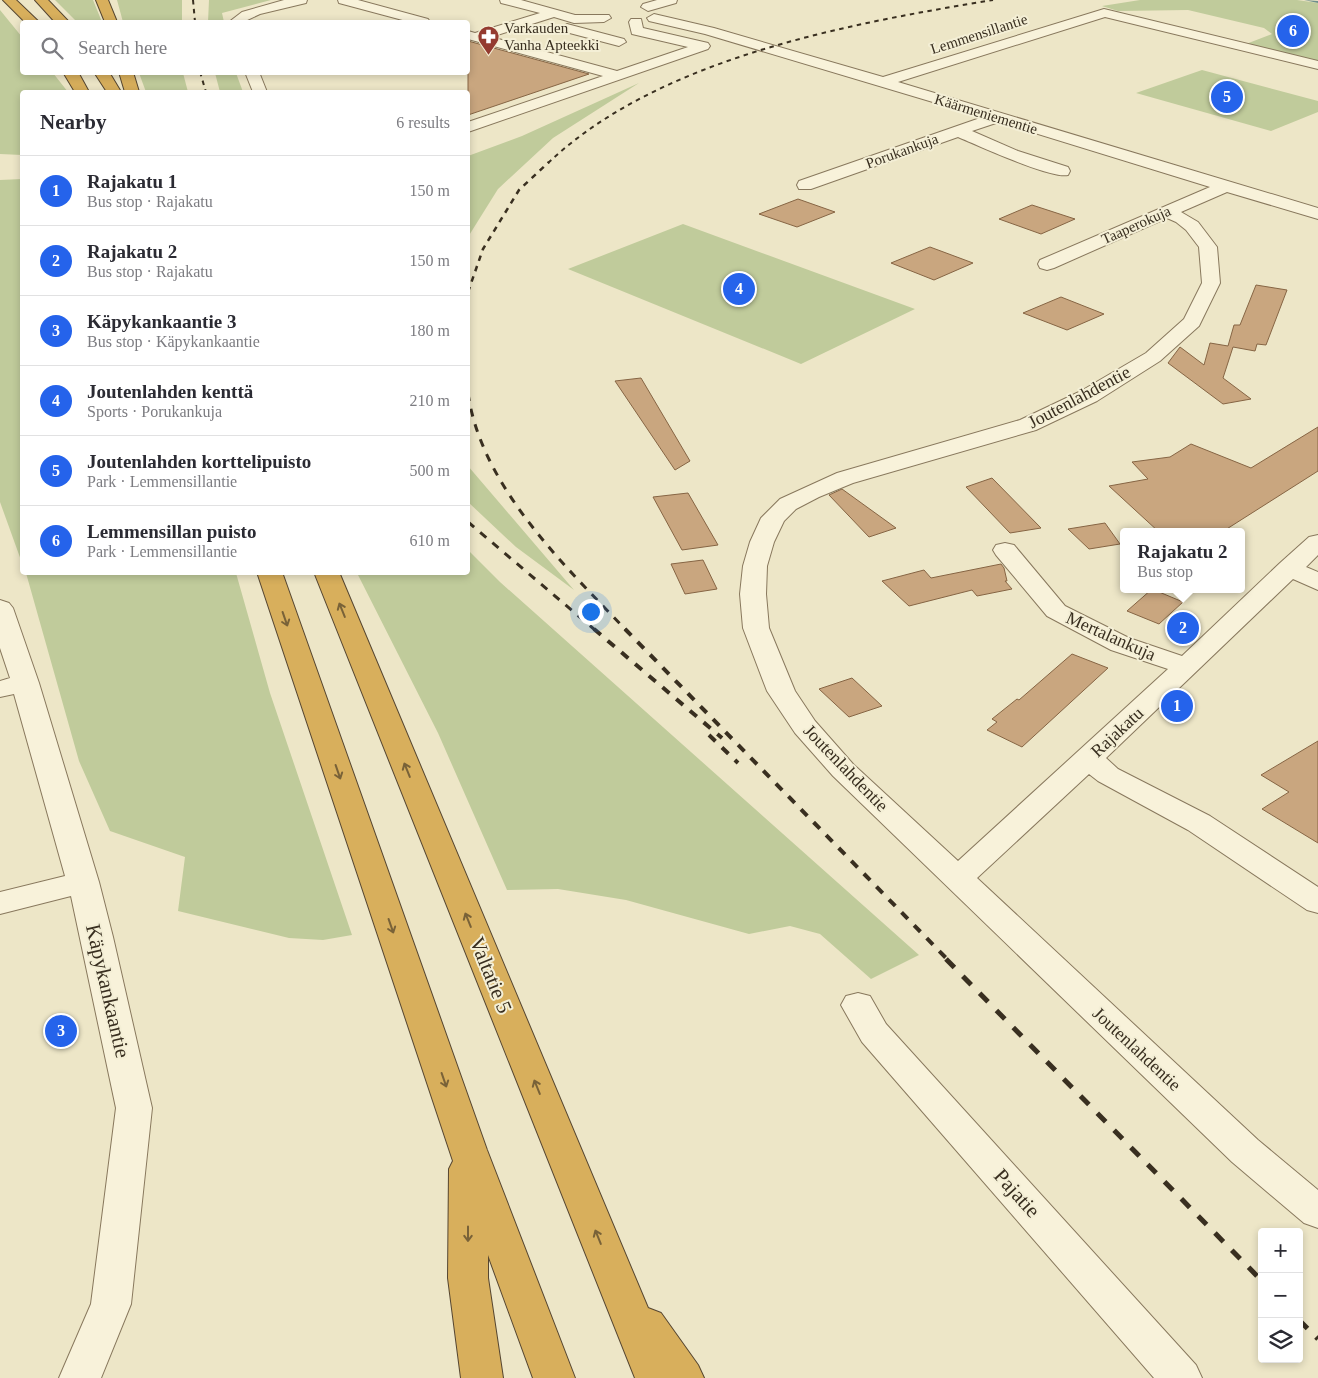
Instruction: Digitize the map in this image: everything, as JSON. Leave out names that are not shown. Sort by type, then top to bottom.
[{"type":"highway","points":[[9,0],[30,20]]},
{"type":"highway","points":[[41,0],[60,20]]},
{"type":"highway","points":[[102,0],[110,20]]},
{"type":"highway","points":[[72,75],[81,90]]},
{"type":"highway","points":[[103,75],[113,90]]},
{"type":"highway","points":[[127,75],[131,90]]},
{"type":"highway","points":[[270,575],[468,1150],[554,1378]]},
{"type":"highway","name":"Valtatie 5","points":[[327,575],[656,1378]]},
{"type":"highway","points":[[468,1150],[468,1278],[482,1378]]},
{"type":"highway","points":[[616,1282],[683,1378]]},
{"type":"street","points":[[238,20],[248,14],[301,0]]},
{"type":"street","points":[[349,0],[416,20]]},
{"type":"street","points":[[470,126],[703,46],[639,30],[617,30],[605,13],[574,19],[506,0]]},
{"type":"street","points":[[562,60],[619,42],[639,30],[651,12],[671,0]]},
{"type":"street","name":"Käärmeniementie","points":[[633,5],[716,33],[1318,214]]},
{"type":"street","name":"Lemmensillantie","points":[[883,82],[1104,12],[1318,65]]},
{"type":"street","points":[[472,36],[554,13]]},
{"type":"street","points":[[535,19],[619,42]]},
{"type":"street","points":[[472,36],[618,76]]},
{"type":"street","points":[[253,75],[259,90]]},
{"type":"street","name":"Porukankuja","points":[[805,186],[998,118]]},
{"type":"street","points":[[958,131],[1012,154],[1062,171]]},
{"type":"street","name":"Taaperokuja","points":[[1047,264],[1226,186]]},
{"type":"street","name":"Joutenlahdentie","points":[[1166,212],[1182,218],[1192,226],[1208,247],[1211,283],[1192,322],[1153,357],[1089,396],[1028,425],[846,478],[811,492],[788,504],[773,518],[762,542],[755,566],[753,594],[756,628],[781,690],[805,727],[843,770],[1238,1144],[1318,1212]]},
{"type":"street","name":"Rajakatu","points":[[958,878],[1089,758],[1318,542]]},
{"type":"street","name":"Mertalankuja","points":[[1005,550],[1056,612],[1120,644],[1186,666]]},
{"type":"street","points":[[1290,568],[1318,582]]},
{"type":"street","name":"Käpykankaantie","points":[[0,608],[12,686],[83,882],[97,937],[134,1108],[111,1304],[80,1378]]},
{"type":"street","points":[[1089,758],[1108,775],[1199,823],[1318,902]]},
{"type":"street","points":[[0,903],[83,882]]},
{"type":"street","name":"Pajatie","points":[[858,1005],[874,1033],[1180,1378]]},
{"type":"green space","points":[[55,0],[93,0],[101,20],[75,20]]},
{"type":"green space","points":[[117,0],[182,0],[182,20],[122,20]]},
{"type":"green space","points":[[209,0],[271,0],[222,13],[224,20],[208,20]]},
{"type":"green space","points":[[1140,0],[1297,0],[1318,3],[1318,62],[1246,44],[1272,34],[1264,28],[1188,10],[1118,11],[1102,6]]},
{"type":"green space","points":[[0,10],[20,35],[20,75],[55,75],[66,90],[20,90],[20,155],[0,154]]},
{"type":"green space","points":[[1202,70],[1318,101],[1318,112],[1271,131],[1136,93]]},
{"type":"green space","points":[[140,75],[184,75],[187,90],[145,90]]},
{"type":"green space","points":[[216,75],[237,75],[242,90],[219,90]]},
{"type":"green space","points":[[639,83],[553,138],[498,189],[470,234],[470,155],[522,136]]},
{"type":"green space","points":[[20,179],[20,557],[0,502],[0,180]]},
{"type":"green space","points":[[683,224],[915,309],[801,364],[568,269]]},
{"type":"green space","points":[[470,468],[574,590],[516,547],[470,504]]},
{"type":"green space","points":[[470,552],[500,582],[919,955],[871,979],[820,934],[790,926],[749,934],[626,900],[558,889],[507,890],[438,733],[358,575],[470,575]]},
{"type":"green space","points":[[27,575],[237,575],[270,693],[352,935],[323,940],[289,938],[178,911],[185,857],[110,831],[79,761]]},
{"type":"building","points":[[470,42],[589,74],[470,114],[470,90],[468,90]]},
{"type":"building","points":[[798,199],[835,212],[797,227],[759,214]]},
{"type":"building","points":[[1032,205],[1075,219],[1041,234],[999,219]]},
{"type":"building","points":[[930,247],[973,263],[934,280],[891,263]]},
{"type":"building","points":[[1256,285],[1287,290],[1266,345],[1257,344],[1255,351],[1233,347],[1223,378],[1251,399],[1223,404],[1168,363],[1180,347],[1204,365],[1210,343],[1228,346],[1234,325],[1240,325]]},
{"type":"building","points":[[1061,297],[1104,314],[1067,330],[1023,313]]},
{"type":"building","points":[[641,378],[690,461],[675,470],[615,381]]},
{"type":"building","points":[[1318,427],[1318,471],[1228,528],[1155,528],[1109,486],[1148,479],[1132,462],[1170,457],[1191,444],[1251,468]]},
{"type":"building","points":[[992,478],[1041,528],[1010,533],[966,487]]},
{"type":"building","points":[[842,489],[896,528],[869,537],[829,495]]},
{"type":"building","points":[[688,493],[718,545],[682,550],[653,497]]},
{"type":"building","points":[[1105,523],[1120,544],[1089,549],[1068,529]]},
{"type":"building","points":[[703,560],[717,589],[685,594],[671,564]]},
{"type":"building","points":[[1001,564],[1004,568],[1007,581],[1005,581],[1012,589],[977,596],[972,590],[909,606],[882,581],[924,570],[931,578]]},
{"type":"building","points":[[1147,593],[1162,593],[1183,602],[1159,624],[1127,611]]},
{"type":"building","points":[[1072,654],[1108,668],[1022,747],[987,730],[997,722],[992,719],[1017,699],[1019,700]]},
{"type":"building","points":[[852,678],[882,706],[849,717],[819,689]]},
{"type":"building","points":[[1318,741],[1318,843],[1262,809],[1289,792],[1261,775]]},
{"type":"waterway","points":[[1306,0],[1318,2]]},
{"type":"railway","points":[[193,0],[195,20]]},
{"type":"railway","points":[[548,163],[593,127],[644,97],[699,72],[757,51],[817,34],[993,0]]},
{"type":"railway","points":[[201,75],[205,90]]},
{"type":"railway","points":[[470,286],[483,249],[519,190],[549,162]]},
{"type":"railway","points":[[470,402],[476,427],[489,460],[507,492],[552,551],[626,630]]},
{"type":"railway","points":[[470,524],[595,630]]},
{"type":"railway","points":[[594,629],[722,738]]},
{"type":"railway","points":[[625,629],[948,960]]},
{"type":"railway","points":[[709,735],[738,763]]},
{"type":"railway","points":[[946,959],[1258,1277]]},
{"type":"railway","points":[[1303,1324],[1318,1339]]},
{"type":"place","name":"Lemmensillan puisto","points":[[1293,31]]},
{"type":"place","name":"Varkauden Vanha Apteekki","points":[[488,56]]},
{"type":"place","name":"Joutenlahden korttelipuisto","points":[[1227,97]]},
{"type":"place","name":"Joutenlahden kenttä","points":[[739,289]]},
{"type":"place","name":"Rajakatu 2","points":[[1183,628]]},
{"type":"place","name":"Rajakatu 1","points":[[1177,706]]},
{"type":"place","name":"Käpykankaantie 3","points":[[61,1031]]}]
